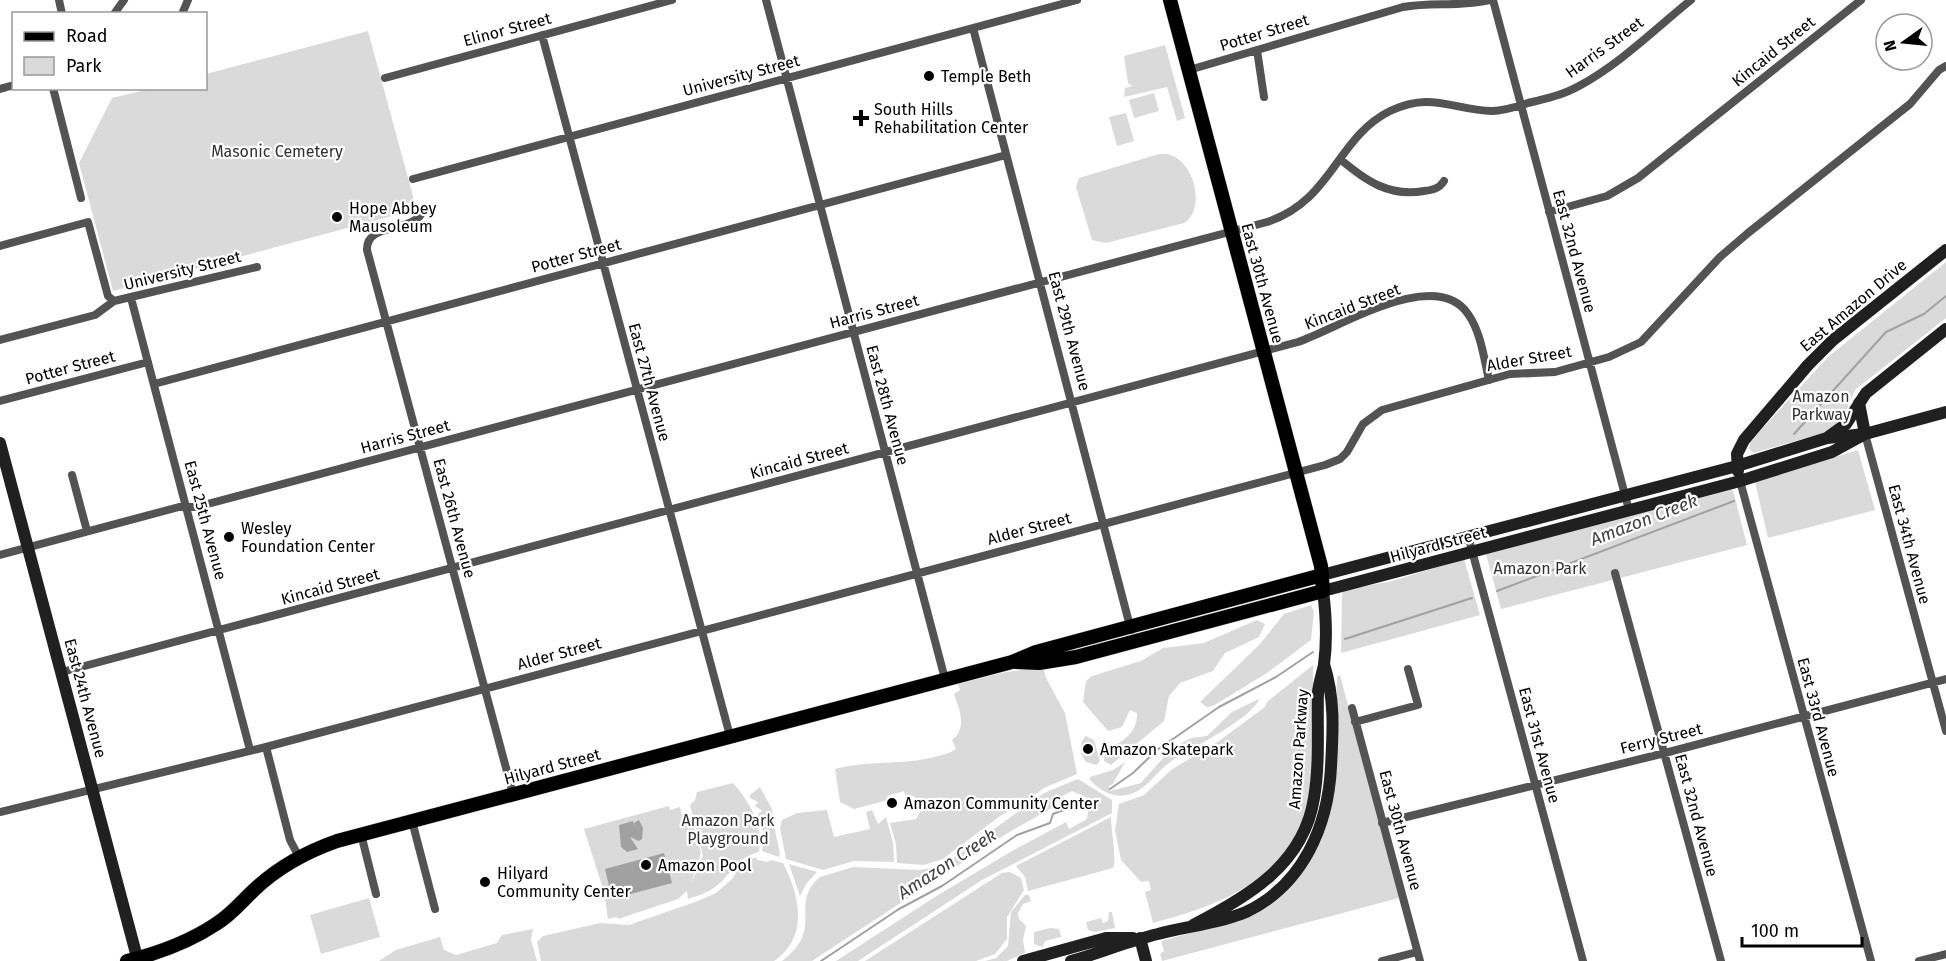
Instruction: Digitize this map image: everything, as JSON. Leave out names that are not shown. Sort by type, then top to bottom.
[{"type":"main road","name":"East 30th Avenue","points":[[1170,0],[1297,473],[1322,575]]},
{"type":"main road","name":"East Amazon Drive","points":[[1740,481],[1737,454],[1743,440],[1808,365],[1848,328],[1946,250]]},
{"type":"main road","points":[[1827,438],[1846,424],[1866,393],[1946,328]]},
{"type":"main road","points":[[1860,402],[1865,434]]},
{"type":"main road","name":"Hilyard Street","points":[[134,960],[183,943],[217,924],[261,884],[299,856],[361,834],[1012,662],[1036,652],[1737,466],[1827,438],[1865,434],[1946,412]]},
{"type":"main road","name":"Hilyard Street","points":[[1012,662],[1058,660],[1135,642],[1740,481],[1832,452],[1865,434]]},
{"type":"main road","name":"East 24th Avenue","points":[[0,443],[93,789],[134,960]]},
{"type":"main road","name":"Amazon Parkway","points":[[1071,961],[1140,938],[1193,925],[1251,892],[1289,857],[1304,834],[1314,798],[1318,690],[1324,664],[1322,575]]},
{"type":"main road","name":"Amazon Parkway","points":[[1023,961],[1106,938],[1140,938]]},
{"type":"main road","points":[[1140,938],[1146,961]]},
{"type":"street","name":"Elinor Street","points":[[386,78],[672,0]]},
{"type":"street","name":"East 28th Avenue","points":[[766,0],[945,679]]},
{"type":"street","name":"University Street","points":[[413,179],[973,28],[1061,2],[1077,0]]},
{"type":"street","name":"Potter Street","points":[[1189,70],[1403,7],[1420,4],[1472,4],[1491,0]]},
{"type":"street","name":"East 32nd Avenue","points":[[1491,0],[1629,510]]},
{"type":"street","name":"Harris Street","points":[[0,555],[179,507],[188,507],[421,448],[1267,222],[1293,211],[1315,192],[1360,133],[1374,120],[1408,104],[1448,103],[1492,111],[1567,92],[1587,82],[1691,0]]},
{"type":"street","name":"Kincaid Street","points":[[1549,212],[1607,196],[1638,178],[1861,0]]},
{"type":"street","name":"East 29th Avenue","points":[[973,28],[1135,642]]},
{"type":"street","name":"East 27th Avenue","points":[[542,35],[730,736]]},
{"type":"street","points":[[1257,50],[1264,97]]},
{"type":"street","name":"Alder Street","points":[[0,812],[266,747],[917,572],[1297,473],[1340,459],[1353,444],[1363,424],[1382,410],[1489,380],[1526,372],[1555,372],[1627,350],[1641,342],[1720,257],[1748,232],[1910,104],[1942,68],[1946,57]]},
{"type":"street","points":[[54,90],[81,198]]},
{"type":"street","name":"Potter Street","points":[[154,384],[1006,155]]},
{"type":"street","points":[[1340,159],[1377,187],[1395,192],[1435,189],[1444,181]]},
{"type":"street","name":"East 26th Avenue","points":[[422,213],[413,222],[376,233],[368,241],[368,255],[513,794]]},
{"type":"street","points":[[0,246],[88,222],[107,293],[114,301],[95,315],[0,340]]},
{"type":"street","name":"University Street","points":[[114,301],[257,267]]},
{"type":"street","name":"Kincaid Street","points":[[62,672],[1264,352],[1319,335],[1393,304],[1436,295],[1448,298],[1467,312],[1474,323],[1489,380]]},
{"type":"street","name":"East 25th Avenue","points":[[131,298],[188,507],[250,750]]},
{"type":"street","name":"Potter Street","points":[[0,401],[148,362]]},
{"type":"street","name":"East 34th Avenue","points":[[1865,434],[1946,731]]},
{"type":"street","points":[[72,475],[87,531]]},
{"type":"street","name":"East 33rd Avenue","points":[[1740,481],[1871,961]]},
{"type":"street","name":"East 31st Avenue","points":[[1468,536],[1583,961]]},
{"type":"street","name":"East 32nd Avenue","points":[[1615,573],[1721,961]]},
{"type":"street","points":[[1355,722],[1418,705],[1408,669]]},
{"type":"street","name":"Ferry Street","points":[[1382,823],[1665,753],[1946,679]]},
{"type":"street","name":"East 30th Avenue","points":[[1352,708],[1419,957]]},
{"type":"street","points":[[266,747],[290,840],[299,856]]},
{"type":"street","points":[[412,821],[435,909]]},
{"type":"street","points":[[361,834],[376,894]]},
{"type":"street","points":[[1919,961],[1946,954]]},
{"type":"street","points":[[1382,961],[1419,957]]},
{"type":"green space","name":"Masonic Cemetery","points":[[368,31],[413,196],[413,208],[403,213],[113,291],[79,163],[112,98],[145,90],[207,90],[207,74]]},
{"type":"green space","points":[[1165,45],[1185,118],[1177,121],[1167,87],[1124,97],[1125,88],[1132,86],[1128,83],[1124,56]]},
{"type":"green space","points":[[1154,93],[1159,111],[1134,118],[1129,100]]},
{"type":"green space","points":[[1126,113],[1134,141],[1117,146],[1109,117]]},
{"type":"green space","points":[[1159,154],[1171,155],[1181,161],[1188,170],[1196,194],[1191,216],[1184,223],[1106,243],[1092,240],[1076,187],[1079,178]]},
{"type":"green space","name":"Amazon Parkway","points":[[1946,262],[1946,318],[1855,390],[1841,423],[1828,432],[1753,453],[1749,448],[1750,442],[1828,357]]},
{"type":"green space","points":[[1858,450],[1875,510],[1768,538],[1755,482]]},
{"type":"green space","name":"Amazon Park","points":[[1733,490],[1747,545],[1501,609],[1486,554]]},
{"type":"green space","name":"Amazon Park","points":[[1464,559],[1480,615],[1341,653],[1342,593],[1345,590],[1392,581]]},
{"type":"green space","points":[[1311,605],[1314,612],[1311,640],[1267,673],[1213,706],[1207,707],[1200,702],[1260,644],[1284,614]]},
{"type":"green space","points":[[1257,620],[1265,624],[1259,637],[1225,653],[1213,671],[1180,683],[1169,696],[1164,721],[1111,765],[1104,761],[1105,750],[1132,732],[1137,713],[1130,710],[1122,727],[1108,731],[1083,702],[1086,681],[1092,676],[1141,661],[1163,648],[1204,643]]},
{"type":"green space","points":[[1313,665],[1313,773],[1303,818],[1291,843],[1275,864],[1255,881],[1233,894],[1208,906],[1153,923],[1145,892],[1151,890],[1149,881],[1141,882],[1121,860],[1115,830],[1119,804],[1144,795],[1171,770],[1219,741],[1265,707],[1267,702]]},
{"type":"green space","points":[[1043,667],[1046,678],[1065,713],[1077,774],[1046,787],[1000,816],[943,859],[924,865],[897,863],[896,844],[890,823],[916,819],[922,809],[920,801],[913,796],[906,797],[904,791],[887,796],[888,800],[854,809],[840,802],[835,769],[864,764],[921,760],[951,752],[956,749],[952,740],[960,730],[961,724],[954,694],[960,690],[958,684],[1006,672]]},
{"type":"green space","points":[[1340,675],[1399,898],[1162,961],[1160,954],[1164,951],[1161,941],[1230,922],[1307,864],[1321,841],[1330,814],[1334,789],[1337,676]]},
{"type":"green space","points":[[1259,699],[1245,715],[1170,762],[1145,786],[1134,793],[1122,796],[1112,794],[1102,790],[1090,780],[1090,777],[1113,770],[1125,762],[1113,784],[1109,786],[1110,791],[1141,783],[1171,749],[1191,738],[1207,736],[1232,712]]},
{"type":"green space","name":"Amazon Skatepark","points":[[1086,736],[1094,740],[1100,760],[1097,765],[1086,762],[1082,756],[1081,745]]},
{"type":"green space","points":[[1078,779],[1112,800],[1112,813],[982,880],[858,961],[836,961],[938,895],[1012,851],[1066,822],[1069,829],[1087,819],[1090,799],[1072,791],[1054,800],[1057,805],[1006,834],[812,961],[782,961],[802,939],[805,927],[806,898],[813,884],[820,877],[853,867],[920,870],[944,865],[1044,793]]},
{"type":"green space","name":"Amazon Pool","points":[[733,783],[754,814],[759,832],[759,852],[743,859],[721,882],[705,893],[688,899],[687,891],[678,899],[618,919],[617,917],[608,919],[604,892],[584,829],[669,806],[670,810],[680,807],[682,815],[690,813],[701,853],[691,884],[703,856],[690,805],[695,800],[697,792]]},
{"type":"green space","points":[[760,787],[772,809],[773,817],[760,819],[758,814],[762,811],[755,806],[758,802],[750,798],[750,795]]},
{"type":"green space","points":[[827,810],[834,837],[870,829],[866,812],[872,810],[878,824],[886,817],[893,843],[894,862],[854,861],[823,870],[786,859],[780,828],[782,820],[797,813]]},
{"type":"green space","points":[[1111,817],[1113,868],[1028,891],[1025,877],[1016,866]]},
{"type":"green space","points":[[773,821],[779,857],[762,851],[763,844],[767,843],[767,834],[763,832],[762,827],[764,823]]},
{"type":"green space","points":[[756,857],[757,860],[783,863],[797,902],[797,928],[793,940],[774,961],[541,961],[537,942],[543,936],[600,923],[629,925],[698,901],[716,893],[731,880],[743,863]]},
{"type":"green space","points":[[789,864],[817,872],[806,884],[800,896]]},
{"type":"green space","points":[[1010,872],[1021,878],[1024,890],[1007,917],[1007,939],[995,954],[976,961],[865,961],[1002,873]]},
{"type":"green space","points":[[1025,895],[1029,895],[1031,901],[1023,904],[1018,913],[1019,919],[1026,926],[1023,940],[1025,953],[1007,961],[985,961],[996,958],[1008,946],[1011,912]]},
{"type":"green space","points":[[369,898],[380,937],[321,954],[310,915]]},
{"type":"green space","points":[[1109,912],[1112,912],[1115,928],[1095,932],[1088,930],[1086,922],[1101,918],[1103,923],[1108,921]]},
{"type":"green space","points":[[1050,928],[1059,929],[1061,937],[1045,941],[1043,947],[1034,944],[1034,932]]},
{"type":"green space","points":[[533,929],[531,940],[537,961],[379,961],[396,950],[440,937],[444,950],[456,955],[497,943],[502,935]]},
{"type":"shaded area","points":[[639,820],[643,828],[642,839],[639,841],[630,837],[638,849],[627,852],[621,847],[619,825],[633,821],[635,828],[634,823]]},
{"type":"shaded area","points":[[664,853],[672,883],[612,899],[605,869]]},
{"type":"waterway","name":"Amazon Creek","points":[[1794,434],[1886,332],[1924,314],[1946,296]]},
{"type":"waterway","name":"Amazon Creek","points":[[1497,591],[1734,501]]},
{"type":"waterway","name":"Amazon Creek","points":[[1345,639],[1472,598]]},
{"type":"waterway","name":"Amazon Creek","points":[[1110,789],[1133,773],[1157,750],[1219,707],[1276,677],[1313,652]]},
{"type":"waterway","name":"Amazon Creek","points":[[821,961],[899,909],[942,886],[1017,835],[1050,823],[1053,814],[1090,800]]},
{"type":"place","name":"Temple Beth","points":[[929,76]]},
{"type":"place","name":"South Hills Rehabilitation Center","points":[[861,118]]},
{"type":"place","name":"Hope Abbey Mausoleum","points":[[337,217]]},
{"type":"place","name":"Wesley Foundation Center","points":[[229,537]]},
{"type":"place","name":"Amazon Skatepark","points":[[1088,749]]},
{"type":"place","name":"Amazon Community Center","points":[[892,803]]},
{"type":"place","name":"Amazon Pool","points":[[646,865]]},
{"type":"place","name":"Hilyard Community Center","points":[[485,882]]},
{"type":"park label","name":"Amazon Park Playground","points":[[728,829]]}]
